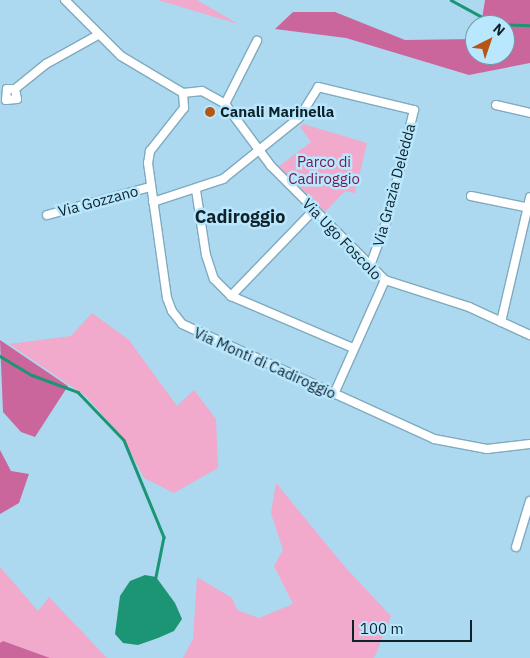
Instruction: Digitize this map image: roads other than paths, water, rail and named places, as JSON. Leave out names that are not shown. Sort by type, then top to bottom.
[{"type":"street","points":[[65,0],[98,35],[127,60],[183,93],[202,91],[225,104],[257,41]]},
{"type":"street","points":[[15,89],[46,64],[98,35]]},
{"type":"street","name":"Via Grazia Deledda","points":[[259,151],[299,118],[318,87],[414,110],[388,216],[370,266]]},
{"type":"street","name":"Via Monti di Cadiroggio","points":[[183,93],[184,108],[150,150],[150,187],[167,298],[172,311],[182,324],[434,439],[455,445],[487,449],[530,444]]},
{"type":"street","name":"Via Ugo Foscolo","points":[[225,104],[259,151],[314,210],[385,280],[334,394]]},
{"type":"street","points":[[496,105],[530,113]]},
{"type":"street","points":[[153,202],[196,190],[223,179],[259,151]]},
{"type":"street","name":"Via Gozzano","points":[[47,215],[150,187]]},
{"type":"street","points":[[196,190],[208,263],[214,279],[230,296],[353,348]]},
{"type":"street","points":[[471,196],[529,208]]},
{"type":"street","points":[[501,322],[529,208],[530,197]]},
{"type":"street","points":[[230,296],[314,210]]},
{"type":"street","points":[[385,280],[462,305],[530,335]]},
{"type":"street","points":[[516,547],[530,501]]},
{"type":"waterway","points":[[451,0],[495,24],[530,25]]},
{"type":"waterway","points":[[0,356],[32,375],[78,392],[124,440],[164,537],[156,577]]},
{"type":"place","name":"Canali Marinella","points":[[210,112]]},
{"type":"district","name":"Cadiroggio","points":[[240,217]]},
{"type":"park label","name":"Parco di Cadiroggio","points":[[324,170]]}]
